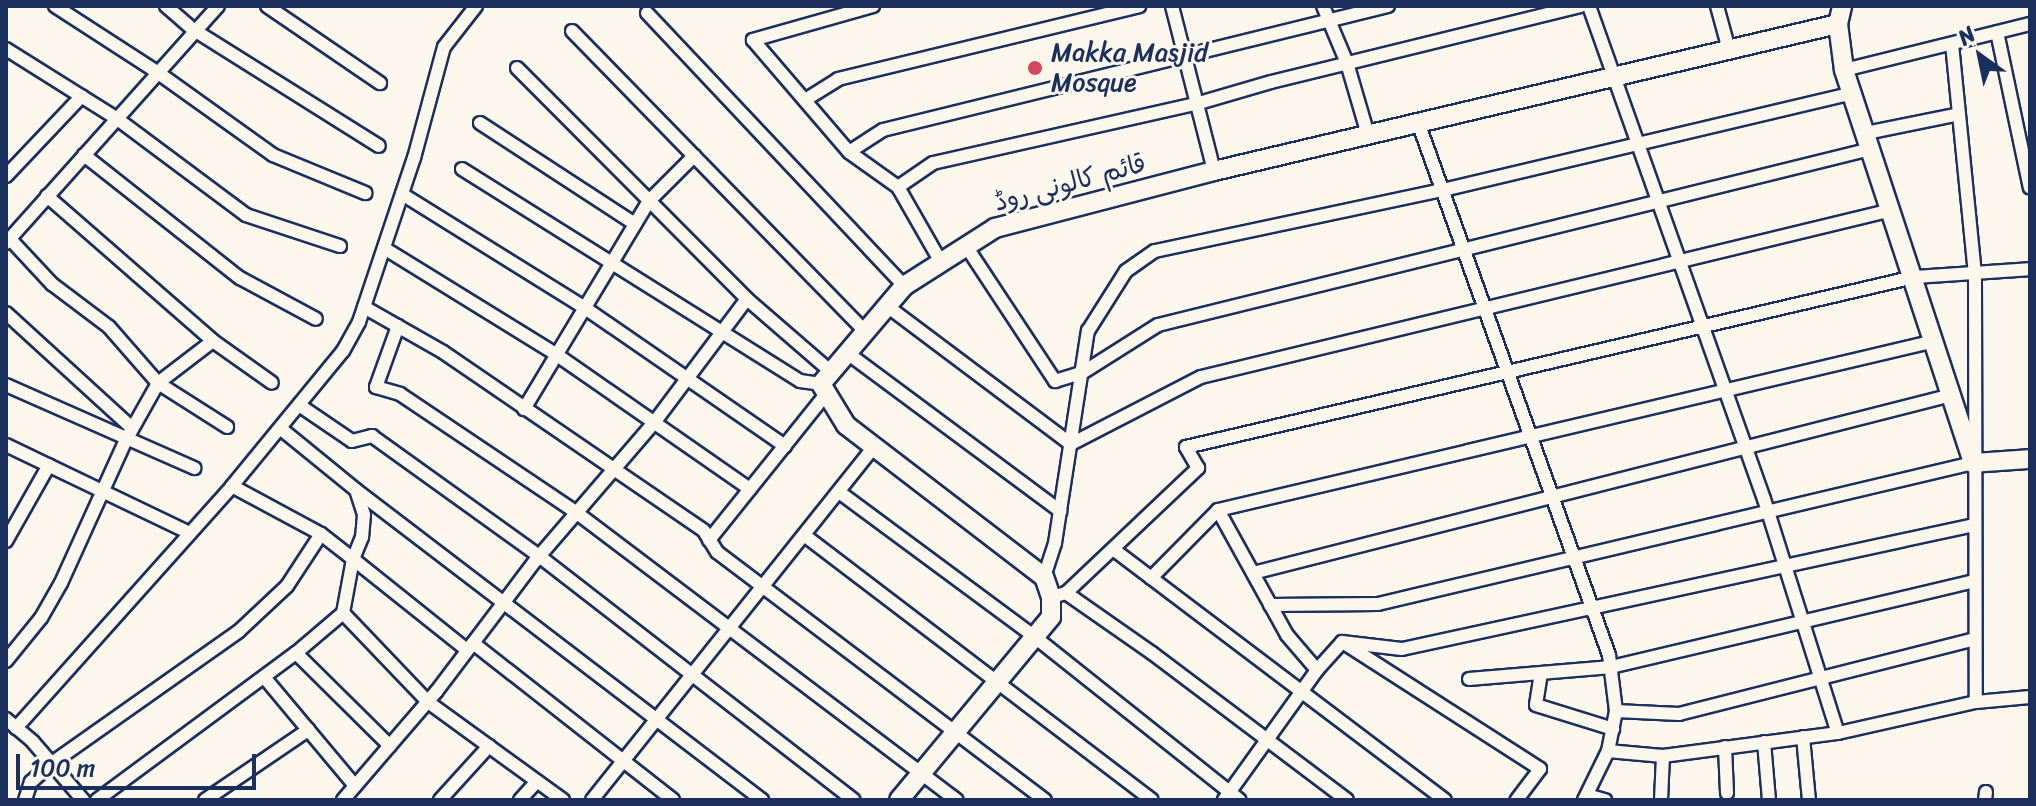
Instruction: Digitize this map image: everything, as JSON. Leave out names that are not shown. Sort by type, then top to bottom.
[{"type":"street","points":[[55,6],[157,72],[273,155],[365,193]]},
{"type":"street","points":[[166,6],[194,30],[379,146]]},
{"type":"street","points":[[218,6],[8,241],[52,284],[109,327],[158,383],[227,427]]},
{"type":"street","points":[[267,6],[380,83]]},
{"type":"street","points":[[83,800],[52,763],[11,724],[232,486],[343,351],[364,307],[402,194],[444,47],[476,6]]},
{"type":"street","points":[[873,6],[753,40],[849,152],[898,187],[941,262]]},
{"type":"street","points":[[805,100],[838,79],[1139,6]]},
{"type":"street","points":[[1172,6],[1214,171]]},
{"type":"street","points":[[1323,6],[1347,63],[1368,135]]},
{"type":"street","points":[[849,152],[883,130],[1388,6]]},
{"type":"street","points":[[898,187],[933,163],[1199,103],[1581,6]]},
{"type":"street","points":[[1589,6],[1768,512],[1838,733]]},
{"type":"street","points":[[1717,6],[1729,50]]},
{"type":"street","points":[[647,13],[904,286]]},
{"type":"street","points":[[1840,15],[1844,70],[1973,463]]},
{"type":"street","name":"قائم کالونی روڈ","points":[[826,383],[846,352],[904,286],[995,228],[1214,171],[1729,50],[1840,15]]},
{"type":"street","points":[[1844,70],[2030,24]]},
{"type":"street","points":[[572,31],[864,330]]},
{"type":"street","points":[[1997,32],[2030,188]]},
{"type":"street","points":[[1952,44],[1975,274],[1973,463],[1976,702]]},
{"type":"street","points":[[6,49],[116,118],[246,215],[340,246]]},
{"type":"street","points":[[517,68],[747,299],[826,383],[846,425],[1044,577],[1059,595],[1269,740],[1347,800]]},
{"type":"street","points":[[1044,577],[1055,543],[1088,331],[1126,271],[1155,251],[1443,190],[1852,93]]},
{"type":"street","points":[[6,176],[82,96]]},
{"type":"street","points":[[966,246],[1055,381],[1082,373],[1158,325],[1659,204],[1959,114]]},
{"type":"street","points":[[480,123],[635,224]]},
{"type":"street","points":[[1419,125],[1593,607],[1611,667],[1616,711],[1613,729],[1608,751],[1586,798],[1605,800]]},
{"type":"street","points":[[84,155],[240,278],[316,319]]},
{"type":"street","points":[[524,409],[649,201],[694,156]]},
{"type":"street","points":[[462,169],[800,381],[826,383]]},
{"type":"street","points":[[402,194],[585,308],[785,446]]},
{"type":"street","points":[[47,196],[213,341],[272,383]]},
{"type":"street","points":[[1071,444],[1201,377],[1892,210]]},
{"type":"street","points":[[384,248],[557,355],[750,489]]},
{"type":"street","points":[[899,800],[1036,638],[1051,617],[1059,595],[1113,549],[1198,468],[1186,447],[1914,277],[2030,269]]},
{"type":"street","points":[[343,800],[428,702],[539,556],[654,423],[747,299]]},
{"type":"street","points":[[887,306],[1071,444]]},
{"type":"street","points":[[364,307],[443,352],[704,531],[717,552],[1045,800]]},
{"type":"street","points":[[6,313],[132,428]]},
{"type":"street","points":[[398,326],[376,387],[400,394],[577,513],[957,800]]},
{"type":"street","points":[[6,661],[41,618],[61,583],[126,440],[158,383],[213,341]]},
{"type":"street","points":[[1151,578],[1218,510],[1935,341]]},
{"type":"street","points":[[846,352],[1060,511]]},
{"type":"street","points":[[709,540],[785,446],[826,383]]},
{"type":"street","points":[[6,385],[194,468]]},
{"type":"street","points":[[1253,573],[1952,395]]},
{"type":"street","points":[[299,405],[352,441],[372,436],[539,556],[853,800]]},
{"type":"street","points":[[280,428],[356,490],[762,800]]},
{"type":"street","points":[[6,445],[190,533]]},
{"type":"street","points":[[592,800],[874,447]]},
{"type":"street","points":[[1270,605],[1378,604],[1973,463],[2030,459]]},
{"type":"street","points":[[6,541],[49,465]]},
{"type":"street","points":[[232,486],[321,534],[673,800]]},
{"type":"street","points":[[97,800],[296,653],[343,613],[364,515],[356,490]]},
{"type":"street","points":[[839,492],[1036,638],[1231,797],[1317,670],[1342,642]]},
{"type":"street","points":[[1218,510],[1287,635],[1317,670]]},
{"type":"street","points":[[1342,642],[1402,649],[1974,525]]},
{"type":"street","points":[[25,800],[31,782],[52,763],[239,631],[287,586],[321,534]]},
{"type":"street","points":[[804,535],[1000,680],[1152,800]]},
{"type":"street","points":[[1113,549],[1445,800]]},
{"type":"street","points":[[1469,679],[1611,667],[1975,581]]},
{"type":"street","points":[[343,613],[428,702],[563,800]]},
{"type":"street","points":[[1616,711],[1679,714],[1975,639]]},
{"type":"street","points":[[1342,642],[1540,769],[1517,800]]},
{"type":"street","points":[[296,653],[390,746]]},
{"type":"street","points":[[1541,673],[1536,705],[1613,729]]},
{"type":"street","points":[[264,677],[355,786]]},
{"type":"street","points":[[1608,751],[1663,756],[1838,733],[1976,702],[2030,697]]},
{"type":"street","points":[[205,800],[308,730]]},
{"type":"street","points":[[1803,737],[1809,800]]},
{"type":"street","points":[[1764,742],[1769,800]]},
{"type":"street","points":[[440,800],[489,746]]},
{"type":"street","points":[[1725,747],[1727,793]]},
{"type":"street","points":[[1661,800],[1663,756]]},
{"type":"street","points":[[520,800],[537,781]]},
{"type":"place","name":"Makka Masjid Mosque","points":[[1035,68]]}]
